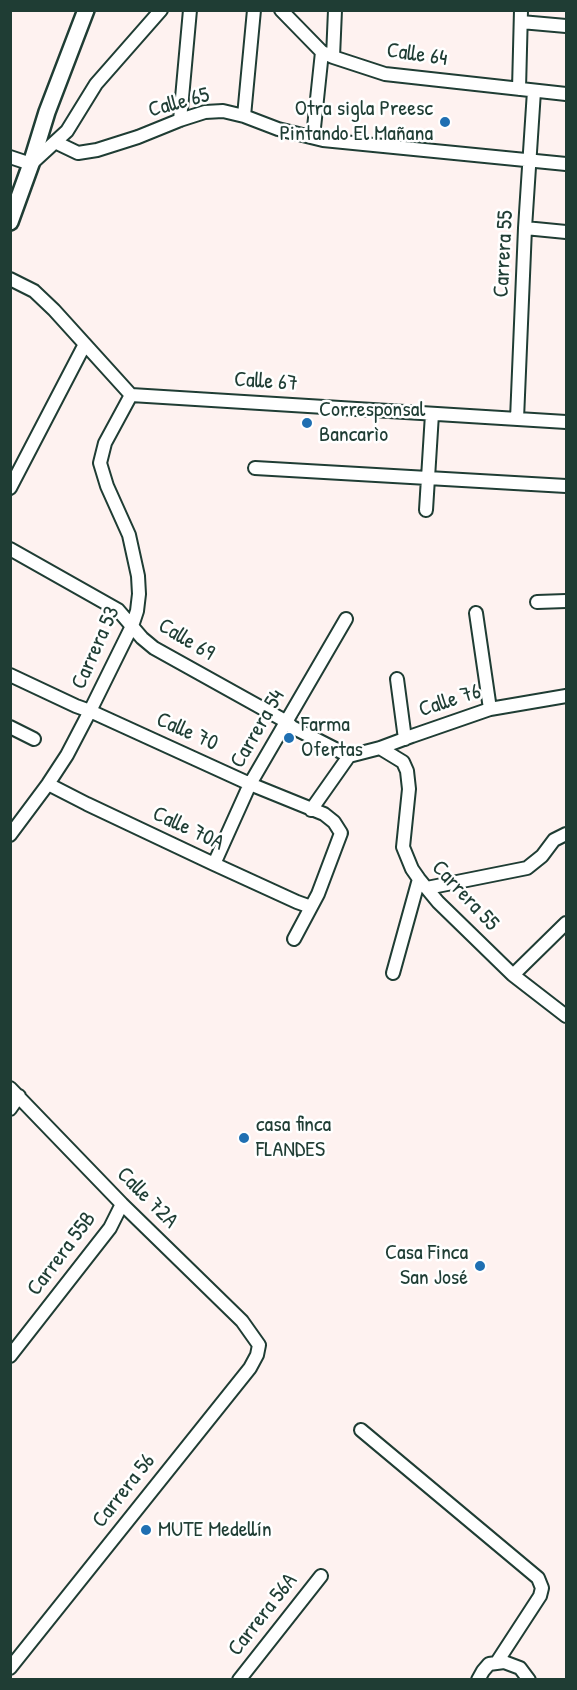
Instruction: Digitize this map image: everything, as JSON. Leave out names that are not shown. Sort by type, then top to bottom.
[{"type":"main road","points":[[10,222],[47,112],[86,10]]},
{"type":"street","points":[[10,157],[31,164],[67,131],[96,84],[160,10]]},
{"type":"street","points":[[180,120],[190,10]]},
{"type":"street","points":[[244,116],[254,10]]},
{"type":"street","name":"Calle 64","points":[[281,10],[328,54],[385,74],[567,94]]},
{"type":"street","points":[[313,137],[335,10]]},
{"type":"street","points":[[519,89],[521,16],[567,26]]},
{"type":"street","name":"Carrera 55","points":[[517,419],[525,228],[534,91]]},
{"type":"street","name":"Calle 65","points":[[55,142],[78,153],[97,150],[205,112],[223,111],[278,129],[323,140],[567,164]]},
{"type":"street","points":[[525,228],[567,232]]},
{"type":"street","points":[[10,279],[34,291],[54,310],[131,395]]},
{"type":"street","points":[[10,488],[85,344]]},
{"type":"street","name":"Calle 67","points":[[131,395],[567,422]]},
{"type":"street","name":"Carrera 53","points":[[10,835],[48,784],[90,711],[132,626],[138,603],[138,576],[129,535],[107,486],[100,463],[105,443],[131,395]]},
{"type":"street","points":[[426,510],[432,414]]},
{"type":"street","points":[[255,468],[567,486]]},
{"type":"street","name":"Calle 69","points":[[10,549],[110,605],[125,616],[142,638],[154,648],[287,722],[292,727],[349,756]]},
{"type":"street","points":[[537,602],[567,601]]},
{"type":"street","points":[[476,613],[490,709]]},
{"type":"street","name":"Carrera 54","points":[[214,864],[250,784],[346,619]]},
{"type":"street","name":"Calle 70","points":[[10,675],[250,784],[324,814],[342,833],[312,906]]},
{"type":"street","points":[[397,679],[405,739]]},
{"type":"street","name":"Calle 76","points":[[349,756],[380,748],[490,709],[567,696]]},
{"type":"street","points":[[10,728],[34,739]]},
{"type":"street","name":"Carrera 55","points":[[380,748],[403,762],[407,771],[409,789],[403,847],[412,869],[438,902],[513,975],[566,1015]]},
{"type":"street","points":[[311,810],[349,756]]},
{"type":"street","name":"Calle 70A","points":[[48,784],[214,864],[297,902],[312,906]]},
{"type":"street","points":[[393,973],[423,884],[527,868],[542,856],[554,840],[567,834]]},
{"type":"street","points":[[294,939],[312,906]]},
{"type":"street","points":[[513,975],[567,923]]},
{"type":"street","points":[[10,1109],[15,1092]]},
{"type":"street","name":"Calle 72A","points":[[15,1092],[123,1204],[242,1321],[255,1337]]},
{"type":"street","name":"Carrera 55B","points":[[10,1356],[110,1228],[123,1204]]},
{"type":"street","name":"Carrera 56","points":[[10,1668],[250,1368],[260,1345],[255,1337]]},
{"type":"street","points":[[361,1430],[538,1578],[542,1588],[540,1596],[497,1662]]},
{"type":"street","name":"Carrera 56A","points":[[239,1680],[321,1576]]},
{"type":"street","points":[[478,1680],[489,1664],[497,1662],[520,1668],[529,1680]]},
{"type":"place","name":"Otra sigla Preesc Pintando El Mañana","points":[[445,122]]},
{"type":"place","name":"Corresponsal Bancarìo","points":[[307,423]]},
{"type":"place","name":"Farma Ofertas","points":[[289,738]]},
{"type":"place","name":"casa finca FLANDES","points":[[244,1138]]},
{"type":"place","name":"Casa Finca San José","points":[[480,1266]]},
{"type":"place","name":"MUTE Medellín","points":[[146,1530]]}]
